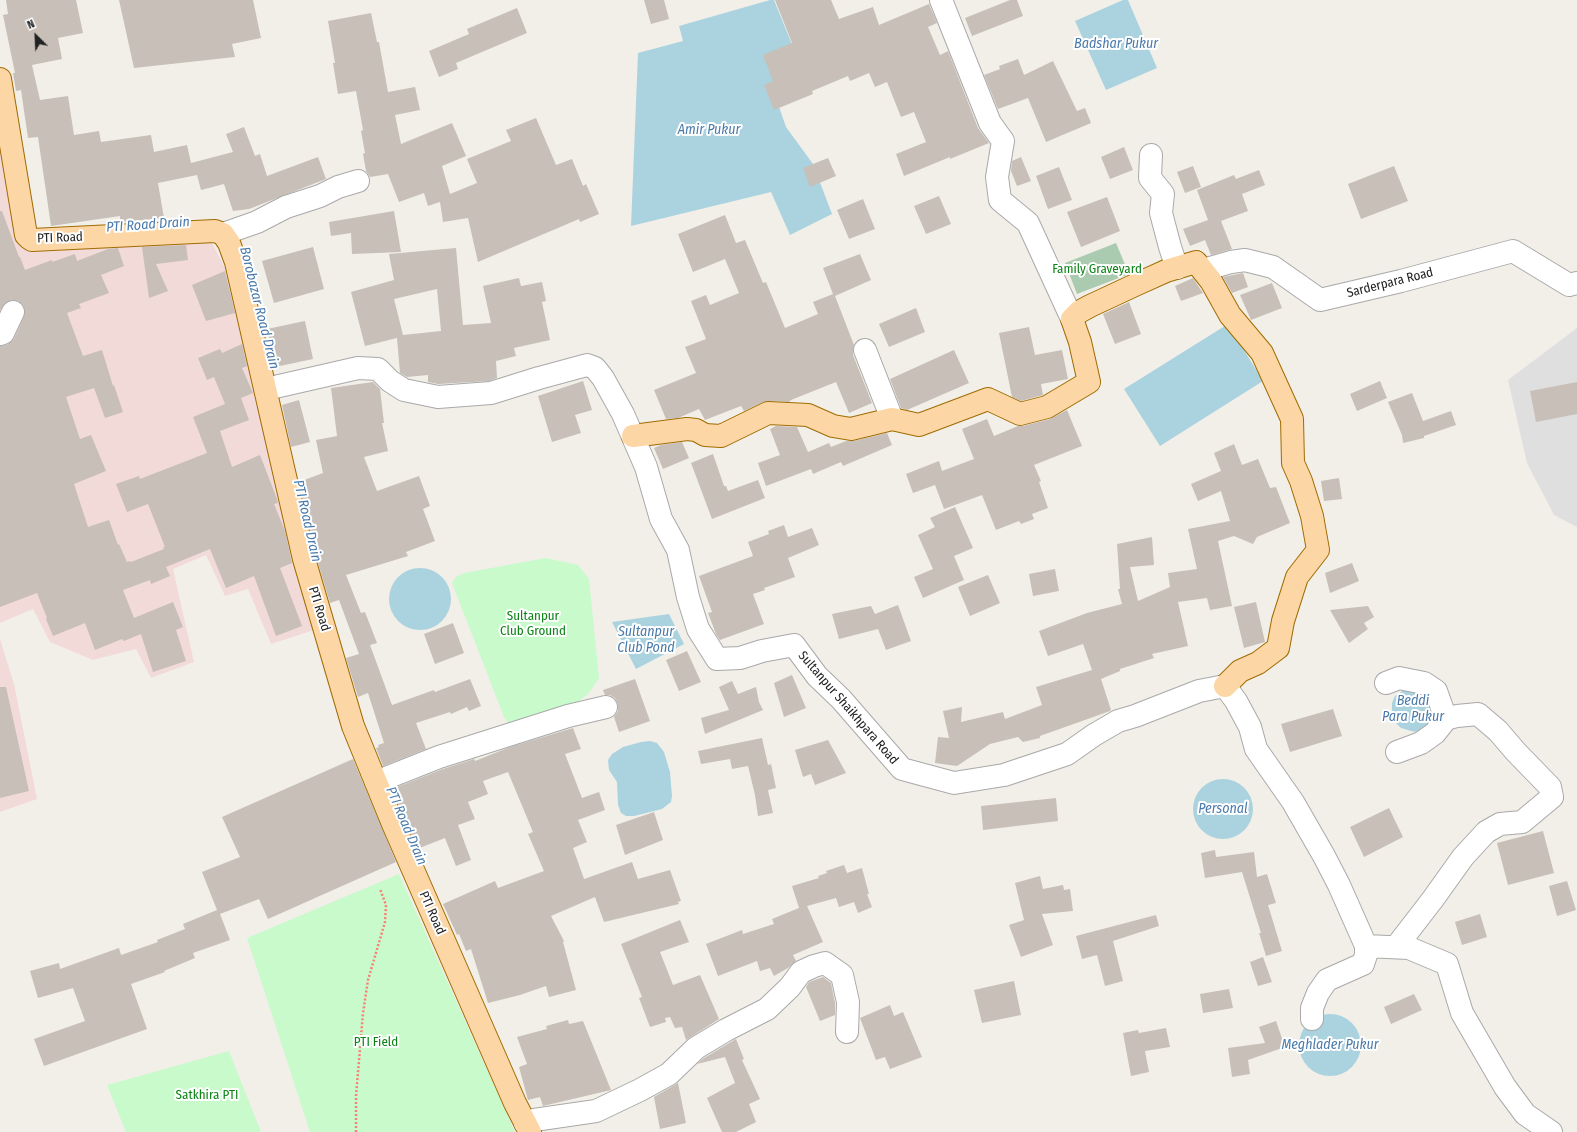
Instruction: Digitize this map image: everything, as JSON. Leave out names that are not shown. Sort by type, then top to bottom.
[{"type":"main road","name":"PTI Road","points":[[0,79],[26,235],[32,240],[215,231],[224,234],[229,243],[236,262],[304,559],[354,726],[376,782],[502,1074],[527,1128]]},
{"type":"main road","points":[[633,436],[687,429],[696,430],[706,435],[721,436],[768,413],[808,415],[833,426],[851,429],[892,419],[920,425],[988,399],[1020,414],[1047,407],[1089,382],[1080,342],[1072,319],[1079,312],[1166,271],[1196,262],[1203,270]]},
{"type":"main road","name":"Sultanpur Shaikhpara Road","points":[[1203,270],[1211,281],[1230,315],[1262,354],[1292,419],[1293,463],[1301,481],[1312,516],[1318,550],[1297,577],[1283,621],[1278,648],[1258,663],[1240,672],[1224,686]]},
{"type":"street","points":[[941,0],[990,123],[1003,142],[997,177],[1000,200],[1028,223],[1072,319]]},
{"type":"street","points":[[1151,155],[1150,178],[1163,194],[1161,213],[1177,268]]},
{"type":"street","points":[[224,234],[257,222],[286,207],[320,196],[338,187],[358,181]]},
{"type":"street","name":"Sarderpara Road","points":[[1203,270],[1244,260],[1272,267],[1320,300],[1401,281],[1513,251],[1569,285],[1577,283]]},
{"type":"street","points":[[0,334],[3,333],[13,312]]},
{"type":"street","points":[[865,350],[892,419]]},
{"type":"street","name":"Sultanpur Shaikhpara Road","points":[[266,389],[358,368],[378,369],[390,381],[404,390],[438,397],[446,397],[491,393],[587,365],[596,368],[624,414],[646,466],[662,519],[678,550],[688,597],[698,629],[717,659],[740,658],[762,651],[794,645],[817,676],[841,699],[902,769],[954,783],[1004,775],[1067,754],[1094,735],[1118,721],[1135,716],[1199,691],[1224,686]]},
{"type":"street","points":[[1386,682],[1399,678],[1424,683],[1436,691],[1446,719]]},
{"type":"street","points":[[1224,686],[1236,701],[1250,727],[1256,749],[1293,802],[1324,856],[1339,885],[1366,946],[1366,955],[1363,964],[1327,980],[1318,993],[1312,1008],[1312,1019]]},
{"type":"street","points":[[376,782],[446,755],[568,716],[606,707]]},
{"type":"street","points":[[1396,947],[1463,857],[1486,832],[1500,824],[1522,822],[1552,797],[1550,787],[1498,731],[1478,714],[1457,716],[1446,719],[1435,733],[1426,740],[1397,752]]},
{"type":"street","points":[[1366,946],[1409,948],[1447,964],[1462,1013],[1505,1087],[1525,1114],[1550,1132]]},
{"type":"street","points":[[527,1128],[534,1120],[596,1110],[640,1090],[669,1074],[696,1048],[767,1008],[790,987],[801,972],[814,966],[825,963],[842,975],[848,1002],[847,1032]]},
{"type":"street","points":[[1451,963],[1467,1010],[1512,1084]]},
{"type":"path","points":[[356,1132],[356,1096],[363,1013],[368,980],[385,922],[386,904],[380,889]]},
{"type":"shaded area","points":[[0,124],[31,247],[42,251],[126,243],[212,243],[240,296],[314,630],[271,644],[248,589],[225,596],[206,555],[173,569],[194,662],[151,678],[136,649],[93,660],[50,642],[33,609],[0,623]]},
{"type":"shaded area","points":[[1577,328],[1577,527],[1554,515],[1527,463],[1508,380]]},
{"type":"shaded area","points":[[0,639],[14,684],[37,799],[0,812]]},
{"type":"green space","name":"Family Graveyard","points":[[1116,243],[1129,274],[1077,294],[1065,263]]},
{"type":"green space","name":"Sultanpur Club Ground","points":[[546,558],[578,565],[589,579],[599,678],[589,693],[574,705],[512,728],[504,717],[452,583],[456,577],[464,573]]},
{"type":"green space","name":"PTI Field","points":[[399,874],[515,1132],[310,1132],[247,938]]},
{"type":"green space","name":"Satkhira PTI","points":[[229,1051],[261,1132],[126,1132],[107,1085]]},
{"type":"water","name":"Amir Pukur","points":[[774,0],[795,52],[776,98],[786,127],[813,164],[832,214],[790,235],[771,192],[631,226],[638,53],[683,41],[679,26]]},
{"type":"water","name":"Badshar Pukur","points":[[1123,0],[1128,0],[1157,68],[1106,90],[1075,21]]},
{"type":"water","points":[[1228,324],[1263,381],[1160,446],[1124,389]]},
{"type":"water","points":[[420,568],[432,570],[442,577],[449,587],[451,599],[449,611],[442,621],[432,628],[420,630],[408,628],[398,621],[391,611],[389,599],[391,587],[398,577],[408,570]]},
{"type":"water","name":"Sultanpur Club Pond","points":[[669,614],[684,644],[636,669],[612,622]]},
{"type":"water","name":"Beddi Para Pukur","points":[[1407,688],[1422,689],[1435,713],[1433,720],[1422,730],[1415,732],[1401,728],[1392,717],[1392,703],[1395,696]]},
{"type":"water","points":[[650,741],[657,743],[664,752],[670,772],[671,802],[662,809],[634,816],[626,816],[621,813],[618,805],[617,782],[609,770],[608,760],[612,754],[623,747]]},
{"type":"water","name":"Personal","points":[[1217,779],[1229,779],[1240,784],[1248,792],[1253,803],[1251,821],[1240,834],[1229,839],[1217,839],[1206,834],[1198,826],[1193,815],[1193,803],[1198,792],[1206,784]]},
{"type":"water","name":"Meghlader Pukur","points":[[1324,1014],[1336,1014],[1352,1023],[1359,1033],[1361,1045],[1359,1057],[1352,1067],[1336,1076],[1324,1076],[1313,1071],[1304,1062],[1299,1051],[1299,1039],[1304,1028],[1313,1019]]},
{"type":"building","points":[[6,0],[76,0],[83,33],[58,38],[62,59],[32,65],[40,100],[68,96],[74,135],[99,131],[101,142],[151,135],[154,152],[187,145],[191,163],[233,152],[226,134],[244,127],[255,156],[260,154],[267,176],[318,157],[326,179],[249,209],[233,211],[224,184],[201,190],[197,175],[158,183],[164,218],[120,222],[120,216],[51,226],[38,137],[28,138],[21,90],[16,91],[13,73],[15,73],[3,15],[8,14]]},
{"type":"building","points":[[119,0],[253,0],[261,38],[232,44],[235,57],[134,68]]},
{"type":"building","points":[[644,0],[664,0],[669,19],[651,24]]},
{"type":"building","points":[[775,0],[831,0],[839,19],[873,7],[879,25],[929,4],[937,23],[928,27],[940,55],[948,51],[978,128],[989,143],[904,176],[896,154],[926,142],[914,112],[901,117],[887,82],[875,87],[869,73],[850,81],[848,76],[812,91],[813,94],[774,110],[764,85],[773,81],[763,55],[792,43]]},
{"type":"building","points":[[1010,0],[1017,0],[1023,16],[972,36],[965,18]]},
{"type":"building","points":[[517,8],[527,33],[456,63],[458,69],[439,77],[429,51],[469,34],[467,29]]},
{"type":"building","points":[[371,13],[377,42],[379,42],[388,92],[415,87],[420,110],[395,115],[401,144],[452,123],[466,156],[442,166],[450,194],[477,183],[467,159],[511,141],[506,130],[536,118],[556,165],[572,159],[583,186],[586,184],[599,214],[580,222],[579,219],[478,262],[468,218],[443,222],[440,202],[428,206],[424,193],[399,202],[388,174],[370,177],[366,171],[363,154],[365,153],[361,131],[363,130],[356,91],[338,94],[333,63],[335,63],[328,21]]},
{"type":"building","points":[[1018,59],[1024,75],[1053,61],[1077,111],[1085,108],[1091,123],[1046,142],[1028,98],[998,109],[984,75],[1000,69],[999,66]]},
{"type":"building","points":[[1124,147],[1133,170],[1110,179],[1101,157]]},
{"type":"building","points":[[1021,157],[1031,181],[1017,186],[1011,171],[1012,161]]},
{"type":"building","points":[[828,158],[836,176],[810,187],[803,168]]},
{"type":"building","points":[[1193,166],[1201,187],[1185,193],[1177,172]]},
{"type":"building","points":[[1394,166],[1408,201],[1361,219],[1348,184]]},
{"type":"building","points":[[1059,167],[1072,200],[1048,209],[1036,176]]},
{"type":"building","points":[[1259,170],[1265,185],[1242,194],[1248,211],[1221,221],[1232,249],[1211,255],[1205,240],[1190,246],[1183,229],[1208,220],[1197,190],[1234,175],[1236,179]]},
{"type":"building","points":[[939,196],[951,224],[926,234],[914,206]]},
{"type":"building","points":[[1107,197],[1120,231],[1081,247],[1067,212]]},
{"type":"building","points":[[863,199],[875,229],[849,239],[837,210]]},
{"type":"building","points":[[0,211],[2,211],[25,270],[52,260],[52,262],[75,254],[77,261],[108,249],[118,248],[124,266],[101,275],[109,293],[79,304],[81,308],[67,313],[83,356],[102,350],[123,412],[105,418],[94,388],[66,397],[80,439],[91,435],[106,471],[74,484],[88,527],[109,520],[118,545],[119,544],[127,562],[131,562],[164,549],[163,547],[165,547],[148,504],[127,512],[116,484],[139,476],[140,479],[207,453],[193,417],[225,404],[214,377],[207,380],[198,358],[220,349],[222,353],[242,344],[247,366],[242,368],[253,393],[241,398],[249,420],[220,431],[232,467],[260,455],[277,499],[278,503],[274,504],[285,531],[292,563],[280,568],[302,626],[276,636],[254,576],[226,588],[210,549],[166,567],[170,576],[151,584],[150,580],[123,590],[134,618],[173,602],[183,627],[176,630],[186,661],[153,672],[141,634],[124,641],[122,639],[95,650],[85,623],[53,636],[37,593],[0,607],[0,346],[7,345],[14,339],[24,317],[25,311],[23,305],[18,301],[12,300],[6,302],[0,310]]},
{"type":"building","points":[[394,211],[401,252],[352,254],[351,233],[331,236],[329,222]]},
{"type":"building","points":[[725,215],[736,243],[745,240],[763,283],[766,282],[785,328],[818,314],[813,302],[833,294],[823,268],[860,254],[871,280],[835,296],[854,345],[853,355],[872,403],[849,413],[836,382],[789,402],[763,402],[744,411],[741,406],[705,420],[699,409],[678,418],[666,419],[654,390],[696,373],[685,347],[706,339],[691,301],[706,295],[710,305],[739,293],[725,259],[693,272],[678,234]]},
{"type":"building","points":[[186,245],[188,260],[156,264],[168,291],[149,298],[142,247]]},
{"type":"building","points":[[313,247],[324,289],[274,303],[262,261]]},
{"type":"building","points":[[456,248],[463,325],[491,323],[483,286],[519,278],[521,286],[542,282],[546,301],[542,302],[550,340],[514,348],[516,356],[496,361],[497,378],[489,381],[438,384],[428,382],[428,375],[407,377],[400,373],[397,338],[365,346],[351,292],[394,280],[389,254]],"holes":[[[437,289],[441,331],[403,335],[394,299]]]},
{"type":"building","points":[[225,271],[235,313],[206,321],[192,285]]},
{"type":"building","points":[[1243,273],[1248,287],[1232,293],[1223,277]]},
{"type":"building","points":[[1193,278],[1203,293],[1181,301],[1175,286]]},
{"type":"building","points":[[1272,283],[1282,308],[1251,320],[1240,295]]},
{"type":"building","points":[[1129,302],[1141,334],[1115,344],[1103,314]]},
{"type":"building","points":[[916,308],[925,332],[889,347],[879,324]]},
{"type":"building","points":[[305,321],[313,359],[275,367],[267,329]]},
{"type":"building","points":[[1029,327],[1035,355],[1062,350],[1068,379],[1041,384],[1043,395],[1021,401],[1012,397],[999,333]]},
{"type":"building","points":[[954,350],[969,383],[907,410],[901,408],[890,379]]},
{"type":"building","points":[[583,381],[592,410],[575,415],[581,433],[552,442],[538,396]]},
{"type":"building","points":[[1380,381],[1387,398],[1357,411],[1350,394]]},
{"type":"building","points":[[373,382],[380,389],[384,423],[382,423],[388,451],[364,457],[377,491],[419,476],[430,506],[423,509],[435,541],[406,552],[408,556],[346,575],[361,613],[365,612],[377,643],[370,645],[392,705],[434,690],[435,692],[470,679],[481,706],[469,711],[467,707],[451,714],[450,712],[416,723],[426,749],[383,766],[376,748],[379,747],[378,745],[384,743],[368,693],[358,697],[346,658],[359,654],[339,600],[330,603],[316,556],[310,530],[312,529],[299,482],[323,473],[316,440],[337,436],[331,388]]},
{"type":"building","points":[[1577,382],[1577,414],[1536,422],[1530,391]]},
{"type":"building","points":[[1412,393],[1423,421],[1451,411],[1456,425],[1424,436],[1424,438],[1403,443],[1402,435],[1388,402]]},
{"type":"building","points":[[299,400],[310,442],[291,447],[282,405]]},
{"type":"building","points":[[1067,410],[1082,446],[1034,465],[1041,481],[1039,482],[1048,508],[1032,514],[1034,519],[1021,524],[1019,521],[996,530],[982,495],[944,509],[935,485],[913,493],[906,474],[939,461],[942,471],[974,459],[962,429],[987,419],[994,436],[1018,426],[1050,419]]},
{"type":"building","points":[[776,426],[797,427],[808,452],[829,443],[831,447],[846,441],[854,441],[887,433],[892,445],[843,466],[841,462],[813,474],[811,469],[766,486],[758,463],[780,455],[770,429]]},
{"type":"building","points":[[682,442],[689,458],[663,469],[654,448],[661,445]]},
{"type":"building","points":[[1234,444],[1242,465],[1258,459],[1270,488],[1276,487],[1290,523],[1257,537],[1253,544],[1234,536],[1218,541],[1232,606],[1210,610],[1207,598],[1178,602],[1188,646],[1152,654],[1154,658],[1120,669],[1120,671],[1101,679],[1111,710],[1110,711],[1040,736],[1040,738],[1023,742],[1018,737],[990,744],[957,766],[935,763],[938,737],[949,738],[943,711],[962,707],[961,722],[1003,712],[1005,719],[1042,705],[1036,687],[1092,670],[1083,644],[1048,656],[1039,631],[1087,613],[1122,604],[1118,589],[1120,589],[1117,544],[1152,537],[1154,565],[1130,567],[1138,601],[1170,587],[1168,573],[1197,569],[1188,529],[1230,521],[1221,491],[1198,501],[1191,484],[1221,471],[1214,453]]},
{"type":"building","points":[[713,454],[724,486],[726,486],[728,491],[758,480],[765,498],[712,519],[691,463]]},
{"type":"building","points":[[1339,478],[1342,499],[1324,501],[1321,481]]},
{"type":"building","points":[[955,507],[973,548],[954,556],[964,580],[923,598],[914,577],[933,569],[918,535],[935,527],[930,518]]},
{"type":"building","points":[[784,525],[788,537],[812,528],[819,545],[788,558],[795,577],[764,588],[765,590],[753,594],[764,624],[720,640],[716,634],[708,613],[712,612],[699,576],[753,556],[748,542],[769,534],[768,531]]},
{"type":"building","points":[[1352,563],[1359,581],[1330,593],[1325,573]]},
{"type":"building","points":[[1055,569],[1059,591],[1033,596],[1029,574]]},
{"type":"building","points":[[988,575],[1000,603],[970,616],[958,587]]},
{"type":"building","points":[[1256,602],[1265,642],[1244,648],[1234,607]]},
{"type":"building","points":[[898,605],[911,641],[886,650],[878,629],[839,639],[832,614],[871,606],[875,614]]},
{"type":"building","points":[[1368,606],[1374,617],[1364,623],[1368,629],[1349,643],[1330,610]]},
{"type":"building","points":[[453,623],[464,653],[435,664],[424,634]]},
{"type":"building","points":[[687,651],[701,682],[679,691],[666,660]]},
{"type":"building","points":[[792,675],[806,708],[784,717],[774,683]]},
{"type":"building","points":[[635,679],[650,721],[619,732],[614,717],[618,711],[618,704],[615,698],[610,695],[605,695],[603,690]]},
{"type":"building","points":[[732,681],[738,694],[756,687],[759,702],[763,710],[705,734],[701,718],[729,710],[719,687]]},
{"type":"building","points":[[0,687],[6,687],[29,791],[0,798]]},
{"type":"building","points":[[1333,709],[1342,736],[1290,752],[1281,724]]},
{"type":"building","points":[[573,728],[581,749],[565,754],[582,798],[599,792],[605,810],[578,820],[587,842],[573,848],[584,879],[632,862],[638,879],[670,870],[681,901],[678,902],[679,904],[604,922],[595,897],[551,916],[564,941],[563,942],[576,990],[549,997],[546,986],[520,995],[488,1003],[471,949],[466,951],[443,904],[495,881],[498,888],[544,871],[528,834],[533,832],[508,772],[483,781],[488,794],[468,802],[475,819],[458,825],[471,860],[456,866],[445,838],[417,849],[392,789],[443,769],[474,759],[475,761],[510,747]]},
{"type":"building","points":[[762,738],[768,765],[771,764],[776,788],[768,790],[773,813],[758,816],[748,766],[732,769],[730,759],[701,764],[698,751]]},
{"type":"building","points":[[828,740],[846,773],[815,785],[811,774],[803,777],[795,750]]},
{"type":"building","points":[[353,759],[396,862],[268,919],[259,899],[220,914],[230,940],[193,953],[195,958],[164,971],[165,972],[131,984],[147,1029],[44,1066],[34,1039],[85,1021],[73,988],[38,998],[30,971],[59,963],[60,969],[119,948],[121,955],[158,942],[157,940],[185,929],[183,924],[217,910],[202,872],[240,857],[222,817]]},
{"type":"building","points":[[1056,798],[1058,821],[983,830],[981,806]]},
{"type":"building","points":[[1389,808],[1403,837],[1364,857],[1350,827]]},
{"type":"building","points":[[654,812],[663,840],[625,855],[616,825]]},
{"type":"building","points":[[1543,831],[1554,873],[1508,885],[1497,843]]},
{"type":"building","points":[[1215,850],[1216,857],[1254,852],[1257,877],[1267,874],[1276,903],[1268,905],[1282,951],[1266,956],[1259,933],[1261,933],[1242,872],[1205,878],[1201,853]]},
{"type":"building","points":[[844,865],[847,873],[862,868],[869,894],[867,894],[872,907],[858,913],[854,902],[839,907],[836,898],[807,906],[823,942],[793,955],[796,961],[788,968],[774,976],[770,968],[760,971],[757,961],[718,976],[706,944],[742,930],[743,934],[774,924],[772,919],[799,908],[792,886],[819,878],[818,876],[827,873],[826,871]]},
{"type":"building","points":[[1040,876],[1043,889],[1063,885],[1064,890],[1070,889],[1073,911],[1042,914],[1053,945],[1021,957],[1009,925],[1024,920],[1015,883]]},
{"type":"building","points":[[1567,881],[1576,910],[1557,916],[1549,886]]},
{"type":"building","points":[[1480,914],[1487,937],[1462,945],[1455,922]]},
{"type":"building","points":[[1156,915],[1159,926],[1113,941],[1123,981],[1105,986],[1097,955],[1082,959],[1076,936]]},
{"type":"building","points":[[680,920],[689,942],[660,952],[673,985],[700,975],[719,1019],[686,1040],[682,1027],[675,1028],[670,1017],[665,1018],[666,1022],[650,1027],[639,998],[642,997],[621,944]]},
{"type":"building","points":[[1263,957],[1272,982],[1258,986],[1250,962]]},
{"type":"building","points":[[823,977],[831,983],[835,1003],[835,1015],[820,1021],[806,987],[809,982]]},
{"type":"building","points":[[1014,981],[1021,1015],[982,1023],[974,990]]},
{"type":"building","points":[[1229,989],[1233,1008],[1203,1013],[1200,994]]},
{"type":"building","points":[[1414,994],[1422,1010],[1391,1024],[1384,1007]]},
{"type":"building","points":[[890,1005],[894,1016],[903,1012],[922,1057],[890,1069],[885,1057],[876,1060],[860,1018]]},
{"type":"building","points":[[568,1020],[569,1024],[583,1021],[611,1090],[543,1106],[540,1097],[528,1100],[519,1067],[527,1064],[517,1037],[547,1029],[546,1026]]},
{"type":"building","points":[[1276,1021],[1285,1047],[1248,1060],[1250,1074],[1232,1077],[1228,1048],[1265,1043],[1259,1027]]},
{"type":"building","points":[[1166,1028],[1170,1047],[1145,1051],[1149,1072],[1131,1076],[1123,1033],[1138,1030],[1139,1033]]},
{"type":"building","points":[[736,1039],[744,1059],[742,1060],[760,1099],[749,1104],[756,1122],[736,1132],[722,1132],[707,1098],[735,1083],[725,1057],[697,1064],[704,1058]]},
{"type":"building","points":[[678,1083],[686,1123],[660,1129],[654,1097]]},
{"type":"water label","name":"PTI Road Drain","points":[[148,225]]},
{"type":"water label","name":"Borobazar Road Drain","points":[[259,308]]},
{"type":"water label","name":"PTI Road Drain","points":[[307,521]]},
{"type":"water label","name":"PTI Road Drain","points":[[406,826]]}]
